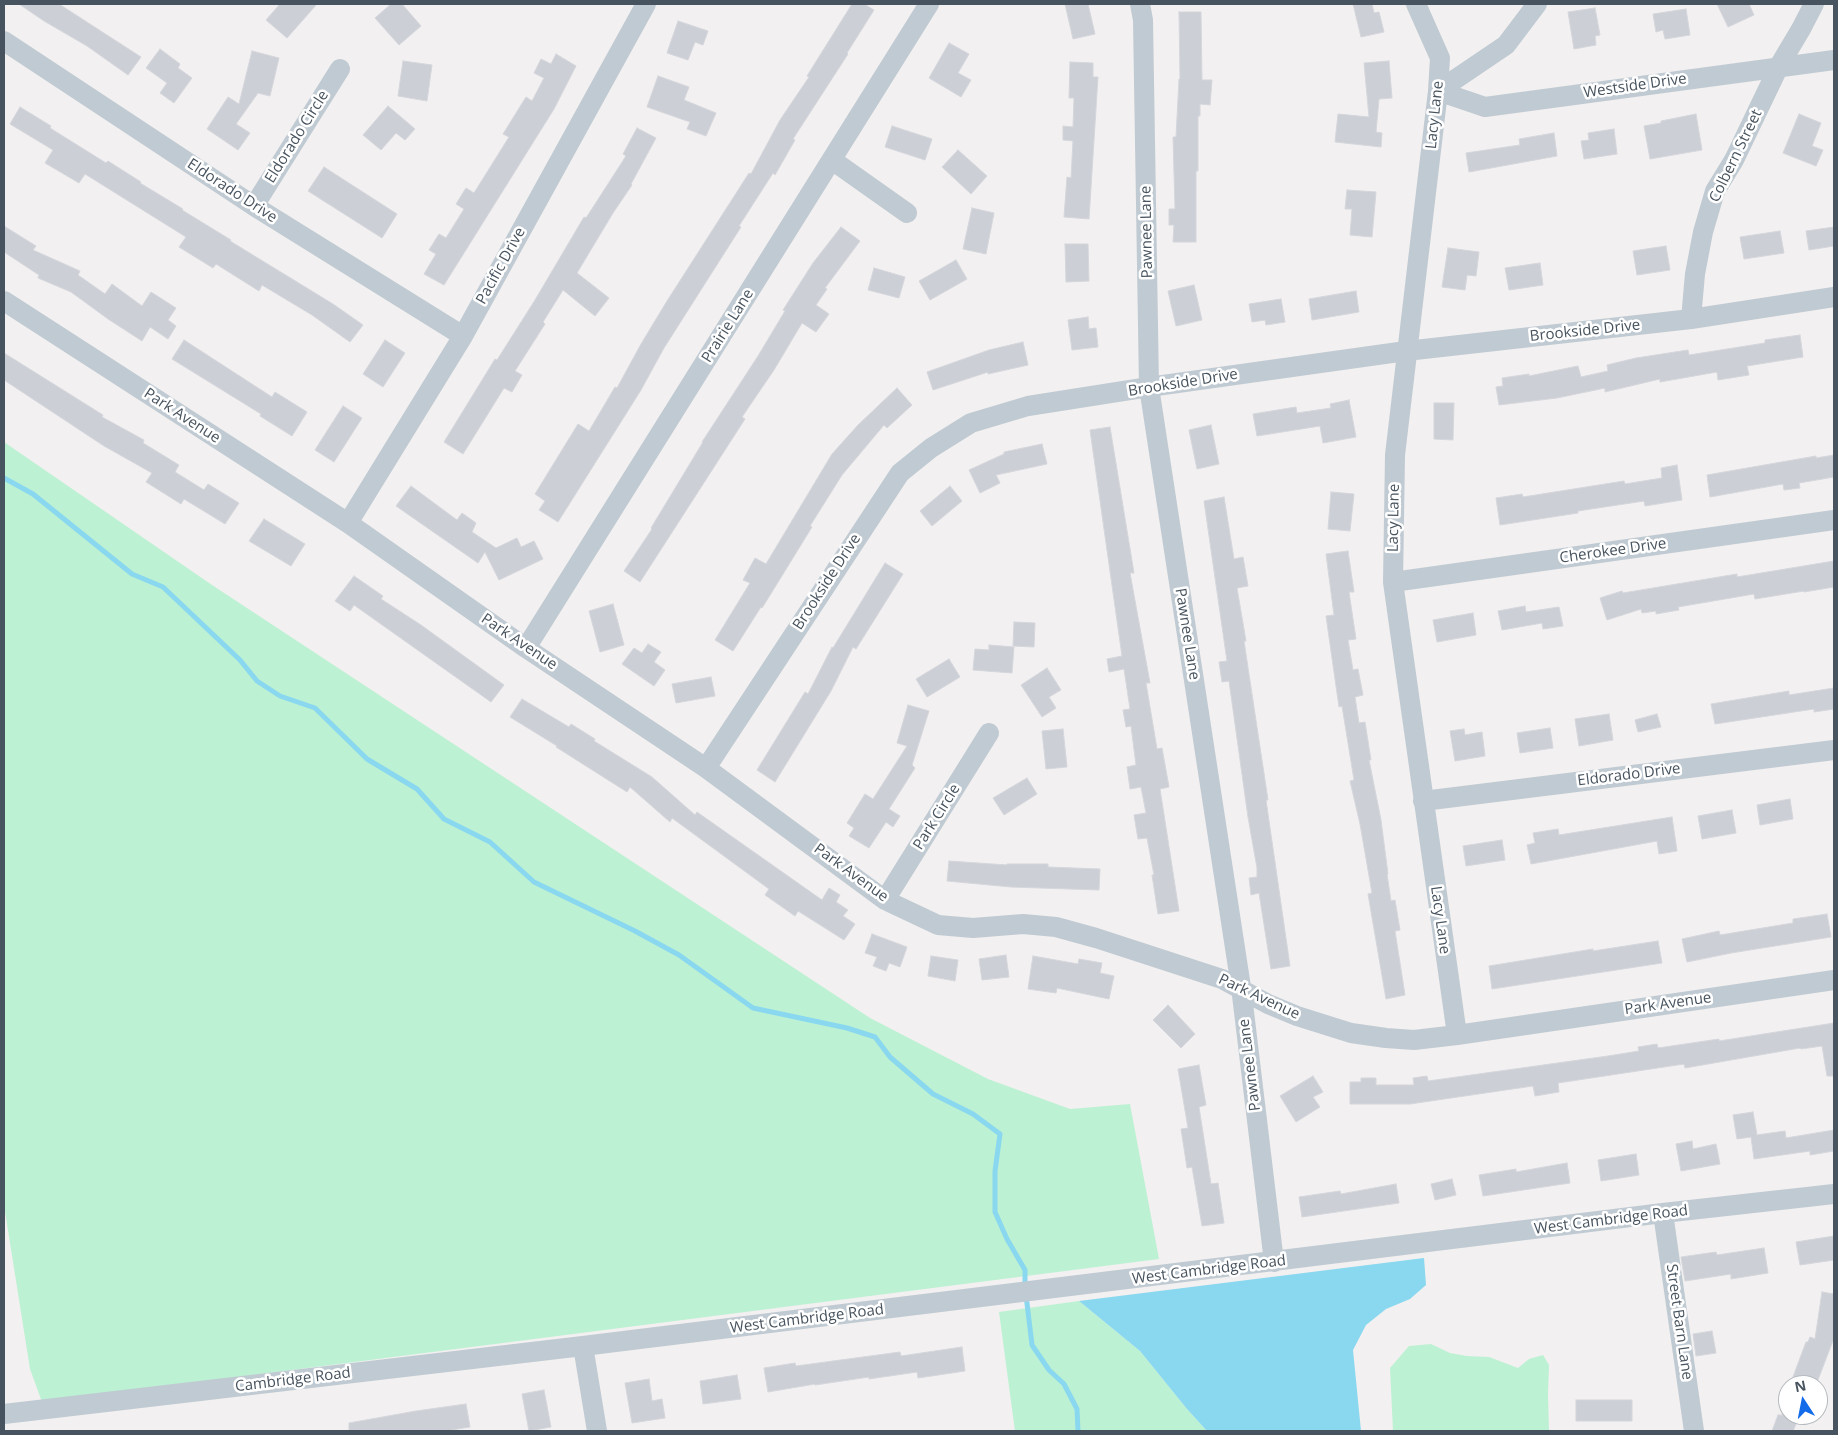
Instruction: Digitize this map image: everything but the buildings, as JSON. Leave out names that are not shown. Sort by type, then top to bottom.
[{"type":"street","name":"Pacific Drive","points":[[348,523],[462,336],[646,4]]},
{"type":"street","name":"Prairie Lane","points":[[526,648],[929,4]]},
{"type":"street","name":"Pawnee Lane","points":[[1140,4],[1143,20],[1149,387],[1240,988],[1274,1262]]},
{"type":"street","name":"Lacy Lane","points":[[1416,4],[1440,58],[1438,91],[1395,455],[1392,582],[1457,1035]]},
{"type":"street","points":[[1438,91],[1506,45],[1537,4]]},
{"type":"street","name":"Colbern Street","points":[[1691,319],[1695,274],[1701,240],[1715,191],[1734,160],[1779,66],[1814,4]]},
{"type":"street","name":"Eldorado Drive","points":[[4,41],[254,206],[462,336]]},
{"type":"street","name":"Westside Drive","points":[[1438,91],[1485,107],[1834,60]]},
{"type":"street","name":"Eldorado Circle","points":[[254,206],[340,69]]},
{"type":"street","points":[[832,160],[906,213]]},
{"type":"street","name":"Brookside Drive","points":[[706,768],[900,473],[931,448],[971,423],[1028,406],[1149,387],[1406,350],[1691,319],[1834,297]]},
{"type":"street","name":"Park Avenue","points":[[4,301],[348,523],[526,648],[706,768],[885,900],[938,925],[973,928],[1023,924],[1056,927],[1222,979],[1268,1004],[1351,1033],[1414,1040],[1834,980]]},
{"type":"street","name":"Cherokee Drive","points":[[1392,582],[1834,520]]},
{"type":"street","name":"Park Circle","points":[[885,900],[989,733]]},
{"type":"street","name":"Eldorado Drive","points":[[1423,801],[1834,750]]},
{"type":"street","name":"West Cambridge Road","points":[[583,1346],[1663,1213],[1834,1194]]},
{"type":"street","name":"Street Barn Lane","points":[[1663,1213],[1694,1431]]},
{"type":"street","points":[[583,1346],[597,1431]]},
{"type":"street","name":"Cambridge Road","points":[[4,1414],[583,1346]]},
{"type":"green space","points":[[4,442],[212,585],[870,1018],[988,1079],[1070,1109],[1130,1104],[1159,1259],[42,1402],[30,1369],[4,1205]]},
{"type":"green space","points":[[1079,1301],[1140,1351],[1207,1431],[1015,1431],[999,1312]]},
{"type":"green space","points":[[1431,1344],[1450,1353],[1489,1357],[1518,1368],[1529,1359],[1543,1355],[1549,1365],[1549,1431],[1393,1431],[1390,1368],[1409,1346]]},
{"type":"water","points":[[1424,1258],[1426,1285],[1410,1299],[1386,1309],[1366,1325],[1353,1350],[1361,1431],[1207,1431],[1140,1351],[1079,1301]]},
{"type":"waterway","points":[[4,478],[33,494],[132,574],[163,587],[240,660],[257,681],[280,696],[315,708],[367,759],[417,789],[444,819],[490,842],[534,882],[635,931],[679,955],[753,1008],[847,1028],[875,1037],[890,1057],[933,1094],[973,1114],[1000,1134],[995,1171],[995,1212],[1007,1239],[1025,1270],[1025,1287]]},
{"type":"waterway","points":[[1026,1295],[1032,1345],[1049,1370],[1064,1384],[1077,1409],[1078,1431]]}]
